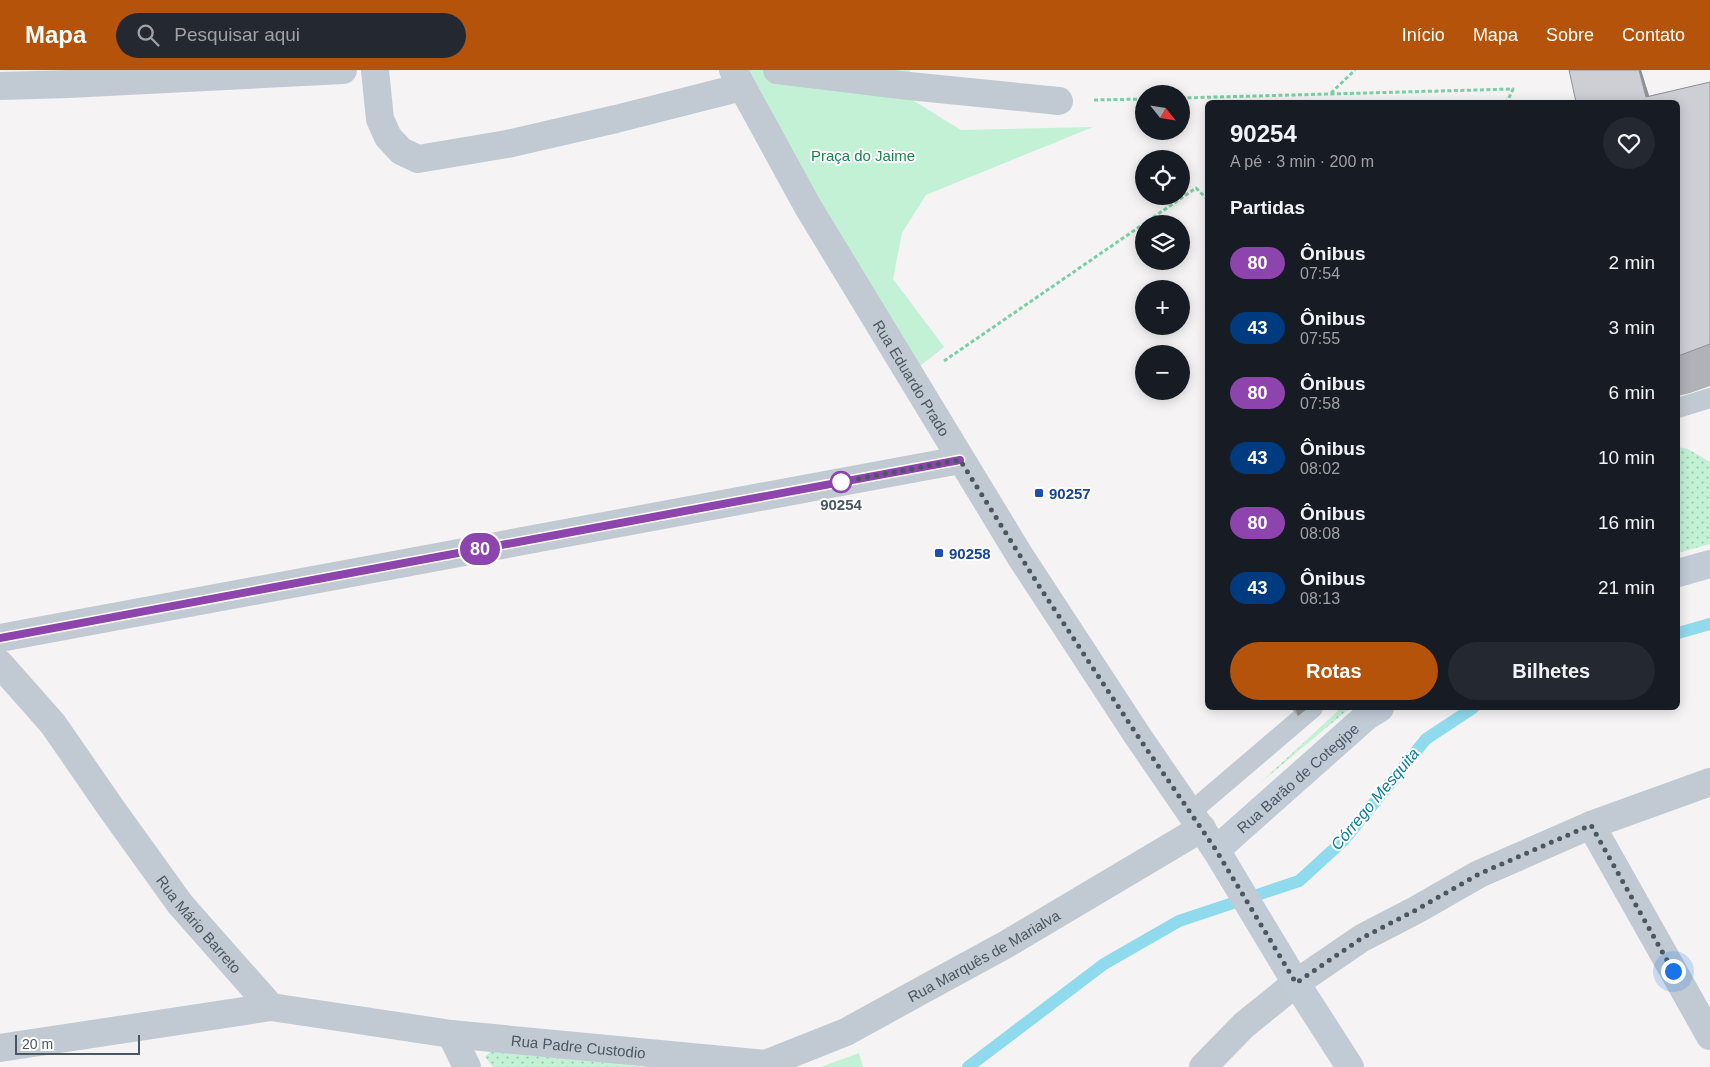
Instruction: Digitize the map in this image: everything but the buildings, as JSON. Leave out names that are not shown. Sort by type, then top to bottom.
[{"type":"street","points":[[0,86],[343,70]]},
{"type":"street","points":[[375,70],[380,119],[388,137],[401,151],[418,159],[508,144],[616,119],[737,79]]},
{"type":"street","points":[[777,70],[1059,101]]},
{"type":"street","name":"Rua Eduardo Prado","points":[[737,79],[808,207],[960,460],[1020,556],[1137,735],[1203,830]]},
{"type":"street","points":[[0,638],[960,460]]},
{"type":"street","points":[[1680,572],[1710,564]]},
{"type":"street","name":"Rua Mário Barreto","points":[[0,664],[53,724],[180,904],[271,1007]]},
{"type":"street","name":"Rua Barão de Cotegipe","points":[[1203,830],[1377,710]]},
{"type":"street","points":[[1203,1067],[1244,1026],[1296,983],[1362,938],[1479,874],[1591,825],[1710,782]]},
{"type":"street","points":[[1591,825],[1710,1036]]},
{"type":"street","points":[[1203,830],[1296,983],[1350,1067]]},
{"type":"street","name":"Rua Marquês de Marialva","points":[[762,1066],[846,1032],[1005,945],[1203,830]]},
{"type":"street","points":[[0,1048],[271,1007],[450,1034],[467,1067]]},
{"type":"street","name":"Rua Padre Custodio","points":[[450,1034],[762,1066]]},
{"type":"lane","points":[[1680,407],[1710,398]]},
{"type":"lane","points":[[1203,830],[1311,710]]},
{"type":"path","points":[[1330,94],[1355,70]]},
{"type":"path","points":[[1190,98],[1513,89],[1508,100]]},
{"type":"path","points":[[1059,101],[1135,98]]},
{"type":"path","points":[[914,382],[1196,188],[1205,197]]},
{"type":"green space","name":"Praça do Jaime","points":[[723,70],[910,70],[909,98],[961,130],[1093,127],[926,195],[902,233],[893,279],[944,347],[910,374]]},
{"type":"green space","points":[[1680,447],[1688,449],[1710,462],[1710,544],[1680,552]]},
{"type":"green space","points":[[1339,710],[1348,710],[1260,783]]},
{"type":"green space","points":[[492,1050],[643,1067],[493,1067],[485,1057]]},
{"type":"green space","points":[[859,1053],[863,1067],[821,1067]]},
{"type":"waterway","name":"Córrego Mesquita","points":[[1680,632],[1710,624]]},
{"type":"waterway","name":"Córrego Mesquita","points":[[968,1067],[1104,964],[1179,921],[1299,881],[1344,840],[1426,739],[1470,710]]},
{"type":"bus line","name":"80","points":[[0,638],[960,460]]},
{"type":"place","name":"90254","points":[[841,482]]},
{"type":"place","name":"90257","points":[[1039,493]]},
{"type":"place","name":"90258","points":[[939,553]]},
{"type":"route","points":[[841,482],[960,460],[1041,589],[1137,735],[1202,828],[1296,983],[1362,938],[1479,874],[1591,825],[1673,971]]}]
